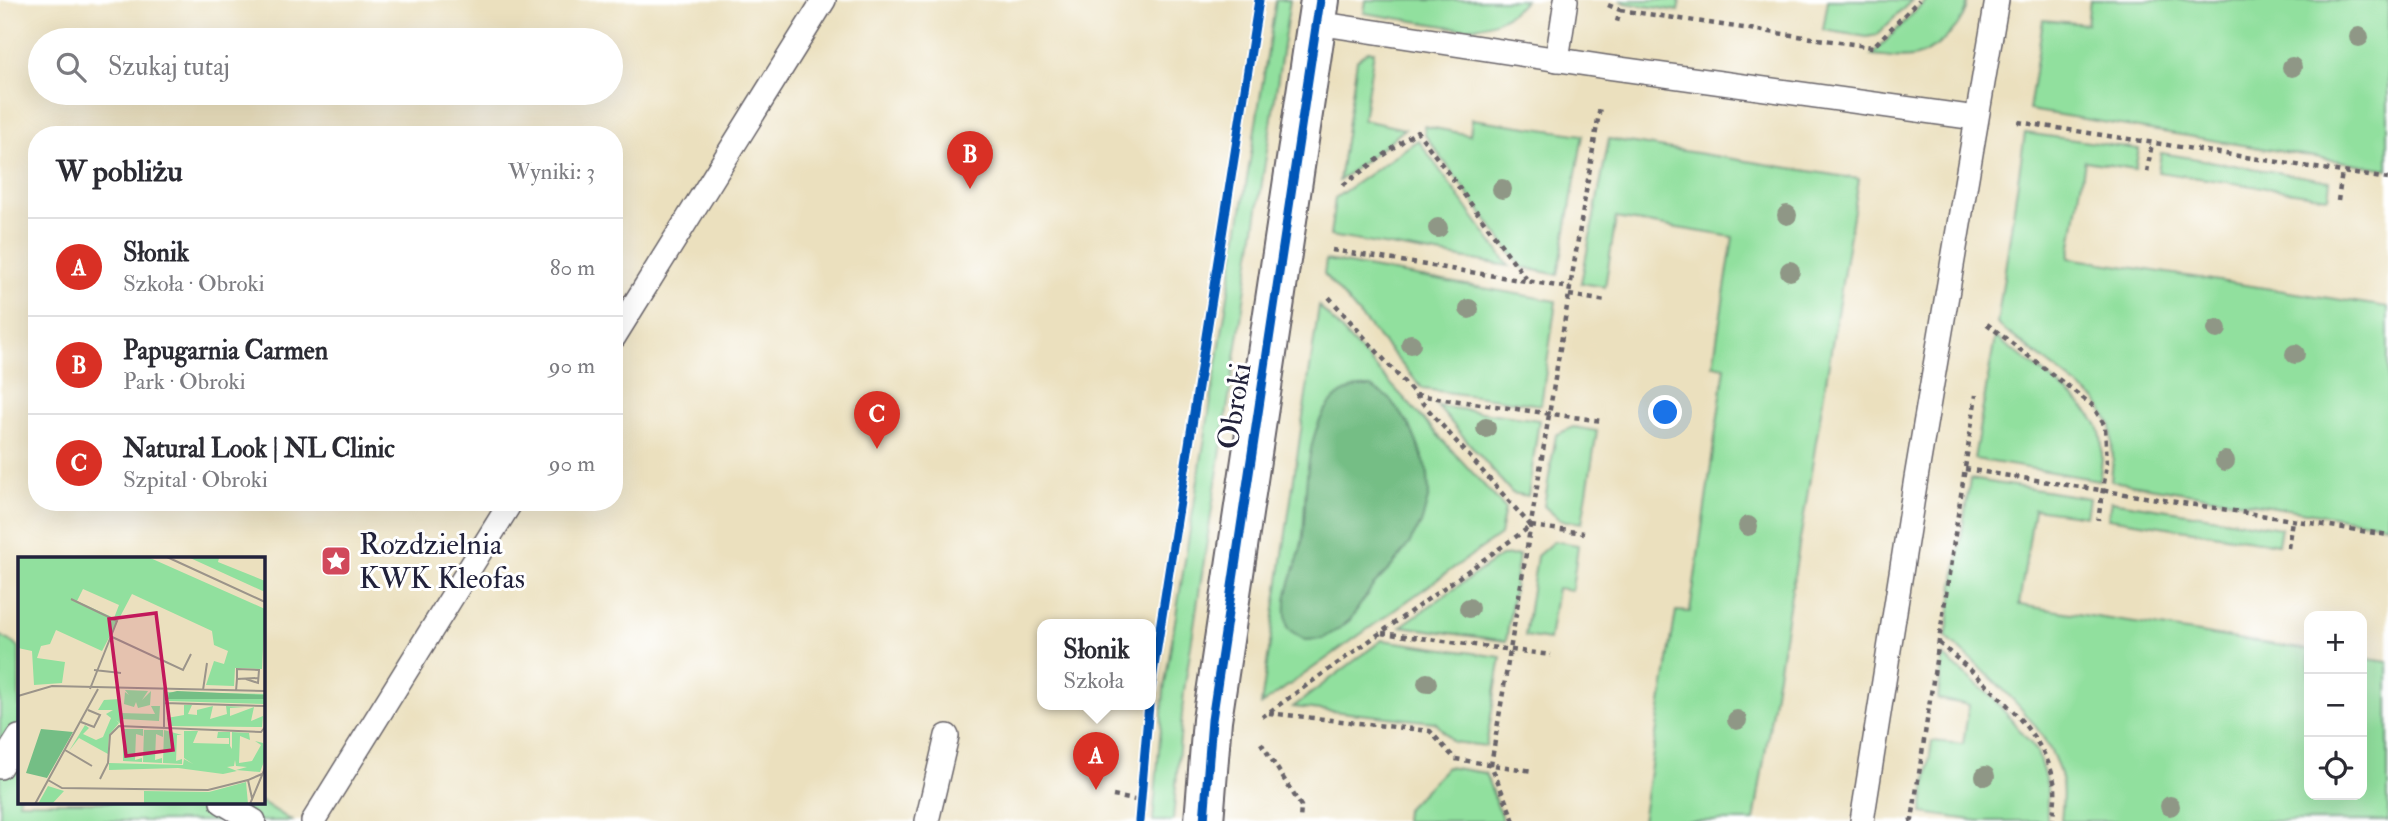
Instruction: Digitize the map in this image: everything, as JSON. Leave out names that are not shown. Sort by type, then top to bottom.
[{"type":"street","name":"Obroki","points":[[1204,821],[1212,720],[1319,11]]},
{"type":"lane","points":[[623,323],[824,0]]},
{"type":"lane","points":[[1557,60],[1566,0]]},
{"type":"lane","points":[[1862,821],[1997,0]]},
{"type":"lane","points":[[1319,11],[1557,60],[1976,118]]},
{"type":"lane","points":[[313,821],[505,511]]},
{"type":"lane","points":[[927,821],[947,736]]},
{"type":"lane","points":[[0,767],[18,739]]},
{"type":"lane","points":[[225,804],[254,821]]},
{"type":"path","points":[[1620,9],[1873,47],[1919,0]]},
{"type":"path","points":[[2017,122],[2388,179]]},
{"type":"path","points":[[1335,190],[1417,131],[1528,281]]},
{"type":"path","points":[[1514,821],[1491,765],[1595,139]]},
{"type":"path","points":[[2147,172],[2152,142]]},
{"type":"path","points":[[2338,201],[2342,172]]},
{"type":"path","points":[[1330,250],[1570,288]]},
{"type":"path","points":[[1321,288],[1531,526],[1584,533]]},
{"type":"path","points":[[1569,295],[1606,301]]},
{"type":"path","points":[[1987,324],[2092,405],[2105,426],[2107,465],[2098,520]]},
{"type":"path","points":[[1415,394],[1602,421]]},
{"type":"path","points":[[1965,469],[2388,535]]},
{"type":"path","points":[[2288,548],[2292,520]]},
{"type":"path","points":[[1259,719],[1531,526]]},
{"type":"path","points":[[1381,633],[1551,655]]},
{"type":"path","points":[[1938,643],[1998,694],[2041,747],[2055,787],[2053,821]]},
{"type":"path","points":[[1259,712],[1430,732],[1455,759],[1533,771]]},
{"type":"path","points":[[1112,796],[1140,801]]},
{"type":"green space","points":[[1276,0],[1290,0],[1184,691],[1173,821],[1153,821],[1164,689]]},
{"type":"green space","points":[[1366,0],[1525,0],[1511,13],[1495,22],[1458,28],[1364,13]]},
{"type":"green space","points":[[1620,0],[1680,0],[1678,11]]},
{"type":"green space","points":[[1828,0],[1912,0],[1877,35],[1867,37],[1823,30]]},
{"type":"green space","points":[[1926,0],[1968,0],[1957,26],[1926,52],[1906,58],[1872,55]]},
{"type":"green space","points":[[2090,0],[2388,0],[2388,169],[2029,110],[2043,20],[2087,24]]},
{"type":"green space","points":[[1368,51],[1374,51],[1363,120],[1405,129],[1339,181],[1357,60]]},
{"type":"green space","points":[[1472,119],[1583,135],[1558,275],[1521,267],[1425,135],[1424,126],[1470,135]]},
{"type":"green space","points":[[2025,133],[2139,149],[2135,169],[2085,161],[2069,258],[2388,307],[2388,525],[2111,481],[2111,425],[2097,401],[1997,324]]},
{"type":"green space","points":[[1609,139],[1859,179],[1754,821],[1642,821],[1676,611],[1690,612],[1725,367],[1713,365],[1733,237],[1616,218],[1605,287],[1581,283]]},
{"type":"green space","points":[[1418,140],[1509,266],[1330,236],[1335,198]]},
{"type":"green space","points":[[2161,153],[2330,181],[2328,197],[2158,172]]},
{"type":"green space","points":[[1326,260],[1556,301],[1541,405],[1423,389],[1324,274]]},
{"type":"green space","points":[[1319,306],[1505,508],[1500,535],[1261,705]]},
{"type":"green space","points":[[1995,337],[2051,379],[2091,416],[2098,426],[2101,439],[2099,480],[1974,459]]},
{"type":"green space","points":[[1357,387],[1371,387],[1389,398],[1410,426],[1428,474],[1429,495],[1422,521],[1409,544],[1373,586],[1350,620],[1322,639],[1305,640],[1288,629],[1286,602],[1301,548],[1307,474],[1316,429],[1325,411],[1338,396]]},
{"type":"green space","points":[[1437,406],[1539,420],[1528,496],[1512,493]]},
{"type":"green space","points":[[1573,427],[1597,431],[1582,523],[1560,520],[1544,506],[1556,435]]},
{"type":"green space","points":[[1970,479],[2089,498],[2086,516],[2034,509],[2019,605],[2304,649],[2304,800],[2367,800],[2367,659],[2388,662],[2388,821],[2061,821],[2062,783],[2046,741],[1999,685],[1946,637]]},
{"type":"green space","points":[[2111,501],[2281,528],[2278,544],[2108,518]]},
{"type":"green space","points":[[1554,541],[1578,545],[1572,590],[1557,588],[1549,640],[1525,636],[1537,556]]},
{"type":"green space","points":[[1519,555],[1506,641],[1401,626],[1501,556]]},
{"type":"green space","points":[[0,635],[18,646],[18,804],[264,803],[292,821],[0,821]]},
{"type":"green space","points":[[1382,640],[1501,657],[1486,746],[1453,742],[1435,722],[1293,707]]},
{"type":"green space","points":[[1943,656],[1994,699],[2037,751],[2047,786],[2047,821],[1978,821],[1922,813],[1932,741],[1963,744],[1969,705],[1938,699]]},
{"type":"green space","points":[[1447,767],[1485,773],[1503,821],[1404,821],[1405,810]]},
{"type":"cycle path","points":[[1156,654],[1259,0]]},
{"type":"cycle path","points":[[1204,821],[1212,720],[1320,0]]},
{"type":"cycle path","points":[[1139,821],[1148,710]]},
{"type":"place","name":"Papugarnia Carmen","points":[[970,189]]},
{"type":"place","name":"Natural Look | NL Clinic","points":[[877,449]]},
{"type":"place","name":"Rozdzielnia KWK Kleofas","points":[[336,561]]},
{"type":"place","name":"Słonik","points":[[1096,790]]}]
